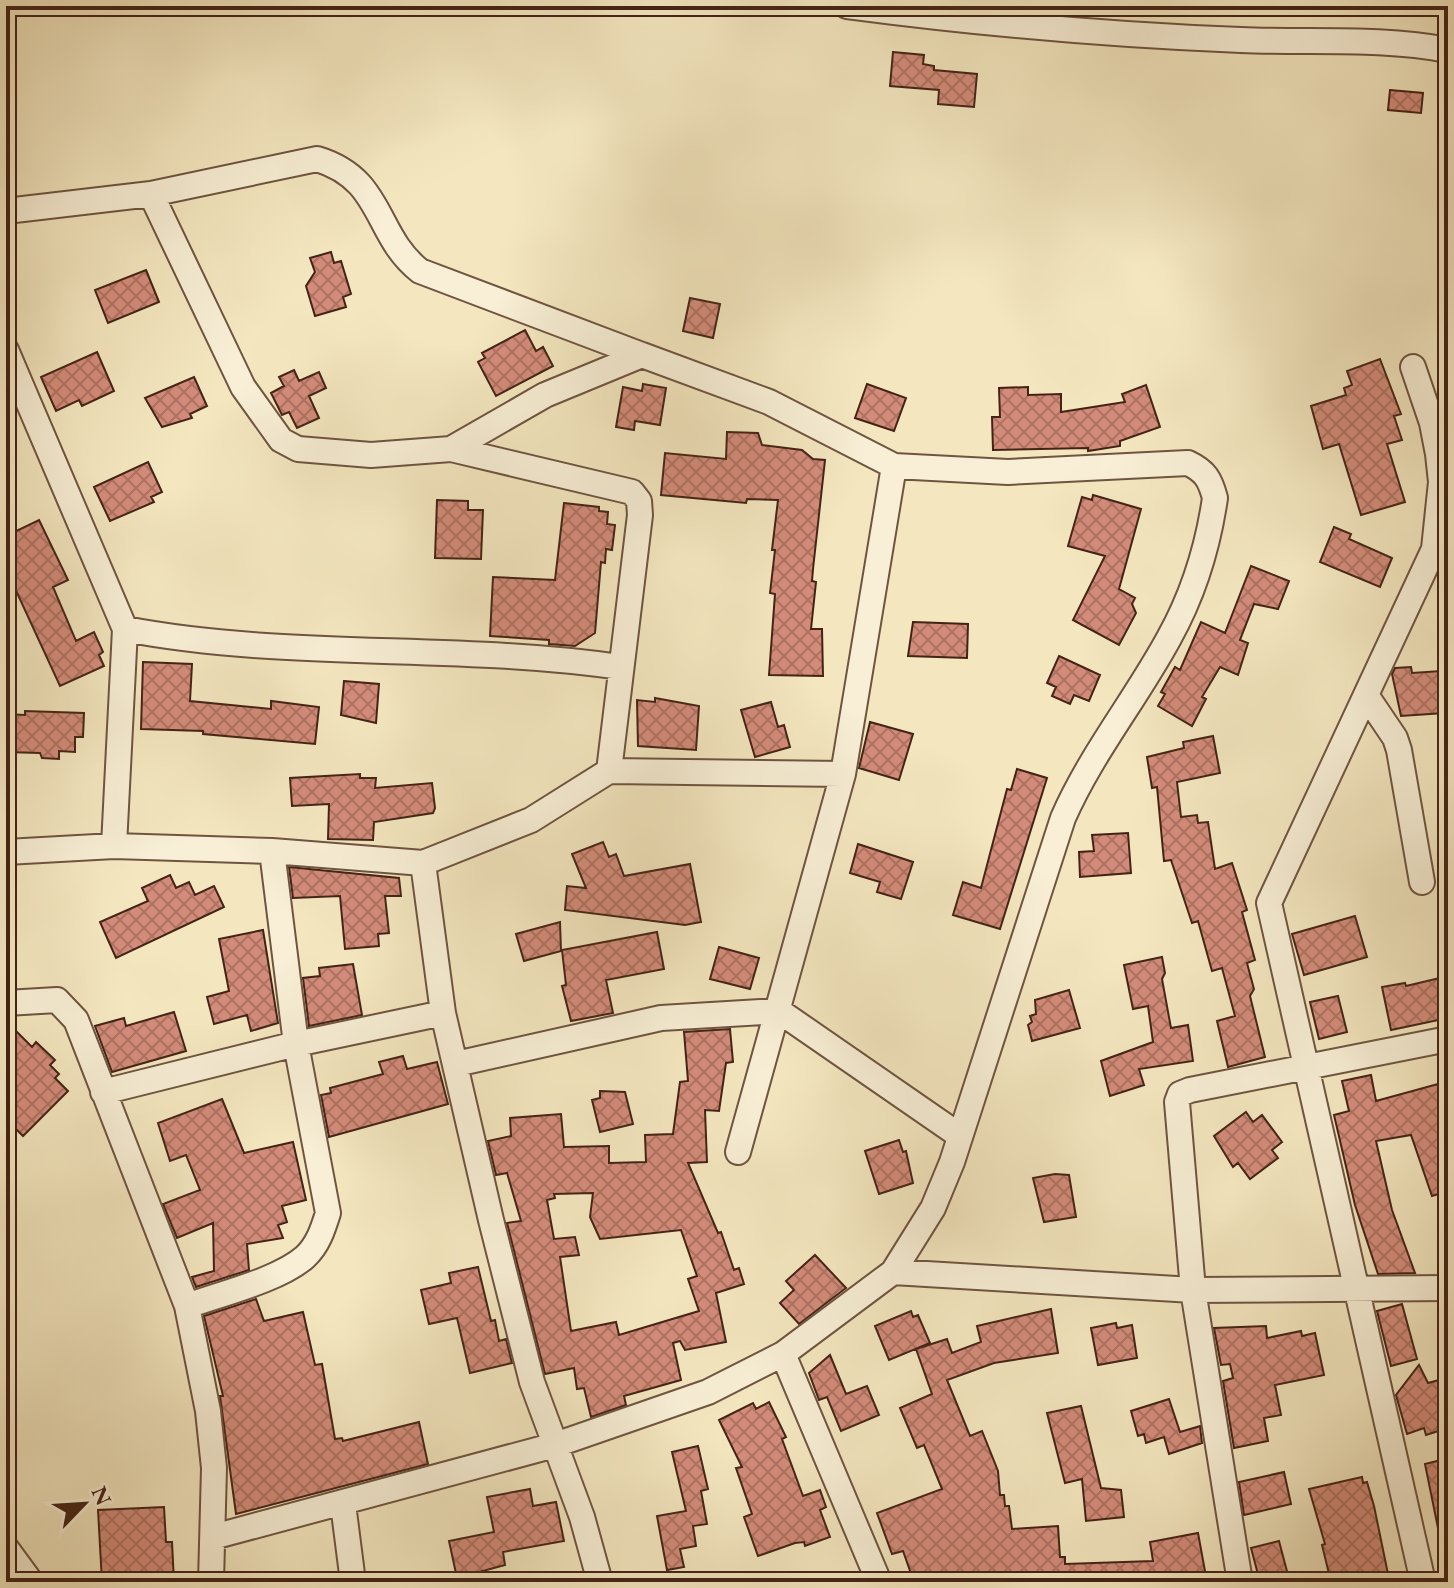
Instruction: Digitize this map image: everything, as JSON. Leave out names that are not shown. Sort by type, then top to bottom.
[{"type":"street","points":[[847,6],[1035,26],[1241,40],[1387,43],[1448,50]]},
{"type":"street","points":[[6,211],[151,194],[317,159],[340,166],[356,180],[399,248],[420,271],[769,402],[894,466],[1008,472],[1188,463],[1203,470],[1211,481],[1215,498],[1188,599],[1144,681],[1086,771],[1063,818],[960,1136],[933,1208],[893,1272],[783,1354],[708,1392],[555,1445],[213,1537]]},
{"type":"street","points":[[151,194],[243,387],[281,440],[298,449],[371,455],[451,449],[632,492],[639,501],[640,515],[609,771]]},
{"type":"street","points":[[6,350],[125,629],[114,846]]},
{"type":"street","points":[[451,449],[545,395],[642,355]]},
{"type":"street","points":[[1413,367],[1435,438],[1441,482],[1434,549],[1368,698],[1269,903],[1423,1582]]},
{"type":"street","points":[[738,1152],[843,774],[894,466]]},
{"type":"street","points":[[125,629],[173,638],[270,647],[518,656],[620,667]]},
{"type":"street","points":[[1368,698],[1395,738],[1399,750],[1422,882]]},
{"type":"street","points":[[6,852],[114,846],[272,851],[423,863],[531,820],[609,771],[843,774]]},
{"type":"street","points":[[187,1306],[304,1258],[321,1237],[328,1213],[296,1044],[272,851]]},
{"type":"street","points":[[423,863],[443,1013],[532,1382],[600,1582]]},
{"type":"street","points":[[6,1003],[45,998],[67,1008],[76,1020],[187,1306],[208,1411],[214,1468],[211,1582]]},
{"type":"street","points":[[456,1064],[661,1018],[779,1011],[960,1136]]},
{"type":"street","points":[[103,1092],[296,1044],[443,1013]]},
{"type":"street","points":[[1240,1582],[1193,1290],[1177,1121],[1180,1094],[1448,1039]]},
{"type":"street","points":[[893,1272],[1193,1290],[1448,1288]]},
{"type":"street","points":[[783,1354],[879,1582]]},
{"type":"street","points":[[343,1504],[353,1582]]},
{"type":"street","points":[[6,1548],[31,1582]]},
{"type":"building","points":[[893,52],[924,55],[923,64],[934,66],[934,70],[977,74],[974,107],[938,104],[939,90],[890,86]]},
{"type":"building","points":[[1390,90],[1423,93],[1421,113],[1388,110]]},
{"type":"building","points":[[331,252],[334,263],[341,261],[351,294],[343,297],[346,307],[315,316],[306,286],[315,272],[310,258]]},
{"type":"building","points":[[146,270],[159,302],[108,323],[95,290]]},
{"type":"building","points":[[690,298],[720,304],[713,338],[683,331]]},
{"type":"building","points":[[525,330],[536,351],[543,347],[553,366],[496,396],[478,362],[485,358],[482,353]]},
{"type":"building","points":[[97,352],[114,391],[82,406],[79,400],[56,411],[41,377]]},
{"type":"building","points":[[1380,359],[1401,414],[1394,416],[1402,440],[1387,444],[1405,502],[1361,515],[1339,444],[1323,449],[1311,406],[1346,395],[1344,388],[1352,385],[1347,371]]},
{"type":"building","points":[[294,370],[299,381],[319,372],[326,388],[309,396],[319,418],[297,428],[289,412],[282,415],[271,393],[284,386],[279,377]]},
{"type":"building","points":[[194,377],[207,406],[190,414],[192,418],[162,427],[145,398]]},
{"type":"building","points":[[643,384],[666,388],[660,425],[635,421],[634,430],[616,427],[623,387],[642,391]]},
{"type":"building","points":[[867,384],[906,398],[894,431],[855,418]]},
{"type":"building","points":[[1146,385],[1160,427],[1120,441],[1120,446],[1088,451],[1088,448],[993,450],[992,417],[1000,417],[999,388],[1028,387],[1028,395],[1061,394],[1061,412],[1125,402],[1122,394]]},
{"type":"building","points":[[727,432],[758,433],[762,445],[802,450],[813,459],[825,460],[812,581],[816,582],[811,629],[822,629],[823,676],[769,675],[775,594],[770,593],[775,550],[772,550],[778,500],[747,499],[746,503],[661,495],[665,453],[726,459]]},
{"type":"building","points":[[148,462],[162,492],[151,497],[154,502],[110,521],[94,487]]},
{"type":"building","points":[[1093,495],[1141,509],[1119,589],[1135,598],[1132,604],[1136,613],[1119,645],[1073,620],[1105,556],[1068,546],[1082,497],[1092,500]]},
{"type":"building","points":[[437,500],[468,501],[468,510],[483,510],[481,559],[435,558]]},
{"type":"building","points":[[564,503],[599,507],[599,511],[608,512],[607,524],[615,525],[612,550],[606,549],[605,563],[601,562],[595,633],[575,646],[549,644],[549,640],[490,636],[493,577],[555,580]]},
{"type":"building","points":[[39,520],[68,580],[53,587],[76,641],[94,632],[103,652],[99,655],[104,666],[60,686],[6,569],[6,536]]},
{"type":"building","points":[[1334,527],[1351,534],[1349,539],[1392,558],[1380,587],[1320,562]]},
{"type":"building","points":[[1251,566],[1289,581],[1278,609],[1254,604],[1240,640],[1248,643],[1238,675],[1220,667],[1202,697],[1206,699],[1192,726],[1158,706],[1165,694],[1161,692],[1175,667],[1180,670],[1201,622],[1225,633]]},
{"type":"building","points":[[913,622],[968,624],[967,658],[908,656]]},
{"type":"building","points":[[1059,656],[1100,675],[1089,701],[1074,695],[1070,704],[1052,696],[1056,687],[1047,683]]},
{"type":"building","points":[[143,662],[192,664],[190,701],[271,709],[271,701],[319,707],[315,744],[203,734],[203,731],[141,729]]},
{"type":"building","points":[[1411,667],[1412,673],[1441,671],[1444,713],[1401,716],[1392,674],[1395,668]]},
{"type":"building","points":[[344,681],[379,684],[376,723],[341,715]]},
{"type":"building","points":[[655,698],[699,706],[696,750],[638,746],[637,700],[655,702]]},
{"type":"building","points":[[771,702],[778,727],[784,725],[790,747],[755,757],[741,710]]},
{"type":"building","points":[[25,711],[84,713],[83,737],[75,737],[75,752],[59,751],[59,759],[42,758],[40,753],[6,752],[6,714],[25,715]]},
{"type":"building","points":[[870,722],[913,734],[899,780],[859,768]]},
{"type":"building","points":[[1213,736],[1220,773],[1177,782],[1181,817],[1197,815],[1198,823],[1208,822],[1215,869],[1232,863],[1247,910],[1242,912],[1255,960],[1247,963],[1254,989],[1250,996],[1265,1057],[1228,1067],[1217,1021],[1235,1016],[1222,968],[1212,971],[1198,921],[1192,923],[1171,860],[1164,861],[1157,787],[1152,788],[1147,757],[1184,748],[1183,742]]},
{"type":"building","points":[[1017,769],[1047,778],[1000,929],[953,915],[963,882],[981,888],[1007,789],[1011,790]]},
{"type":"building","points":[[360,774],[360,778],[376,778],[375,788],[432,783],[433,813],[374,822],[373,840],[328,839],[329,804],[292,806],[290,778]]},
{"type":"building","points":[[1128,833],[1131,873],[1080,877],[1079,852],[1094,851],[1092,835]]},
{"type":"building","points":[[603,842],[609,857],[616,854],[624,876],[690,864],[701,922],[685,925],[565,910],[567,886],[586,888],[572,854]]},
{"type":"building","points":[[858,844],[913,862],[901,899],[877,892],[880,882],[850,873]]},
{"type":"building","points":[[289,867],[399,878],[401,896],[385,896],[389,933],[378,934],[379,946],[345,949],[340,896],[293,898]]},
{"type":"building","points":[[170,875],[176,888],[189,882],[195,895],[214,886],[224,907],[116,958],[100,922],[148,901],[142,888]]},
{"type":"building","points":[[1355,916],[1367,957],[1304,975],[1292,934]]},
{"type":"building","points":[[560,922],[561,951],[524,961],[516,934]]},
{"type":"building","points":[[263,930],[278,1023],[251,1031],[247,1015],[214,1024],[207,997],[229,991],[219,939]]},
{"type":"building","points":[[657,932],[664,969],[606,980],[613,1013],[571,1021],[562,986],[566,985],[562,950]]},
{"type":"building","points":[[719,947],[759,958],[750,989],[710,979]]},
{"type":"building","points":[[1162,957],[1165,973],[1162,979],[1171,1028],[1188,1025],[1193,1061],[1139,1069],[1144,1085],[1110,1096],[1101,1061],[1153,1042],[1148,1006],[1133,1009],[1124,965]]},
{"type":"building","points":[[353,964],[362,1015],[309,1026],[303,978],[320,976],[319,968]]},
{"type":"building","points":[[1448,976],[1448,1018],[1391,1030],[1382,987],[1405,983],[1406,986]]},
{"type":"building","points":[[1069,990],[1080,1028],[1032,1041],[1028,1025],[1032,1022],[1030,1016],[1036,1014],[1035,1000]]},
{"type":"building","points":[[1338,996],[1347,1032],[1319,1039],[1310,1002]]},
{"type":"building","points":[[174,1012],[186,1051],[112,1072],[95,1026],[124,1018],[126,1026]]},
{"type":"building","points":[[6,1021],[32,1047],[36,1042],[55,1060],[50,1065],[59,1074],[55,1078],[68,1091],[23,1136],[6,1119]]},
{"type":"building","points":[[730,1029],[733,1062],[726,1063],[719,1111],[705,1110],[707,1162],[688,1163],[718,1233],[721,1232],[734,1270],[739,1268],[744,1284],[716,1293],[726,1342],[685,1350],[680,1341],[673,1343],[681,1380],[624,1396],[626,1405],[591,1417],[584,1388],[577,1389],[574,1368],[545,1374],[507,1223],[521,1221],[507,1173],[496,1175],[488,1141],[511,1136],[510,1118],[561,1114],[564,1147],[609,1146],[609,1163],[646,1162],[645,1135],[673,1134],[680,1082],[688,1081],[684,1032]],"holes":[[[593,1193],[590,1217],[600,1239],[681,1230],[697,1276],[688,1279],[699,1311],[619,1335],[616,1322],[571,1331],[560,1257],[579,1255],[575,1237],[554,1239],[547,1200],[555,1198],[554,1194]]]},
{"type":"building","points":[[403,1056],[407,1069],[437,1062],[448,1104],[329,1137],[321,1095],[331,1093],[330,1088],[383,1074],[379,1062]]},
{"type":"building","points":[[1371,1075],[1376,1101],[1438,1084],[1448,1120],[1448,1191],[1432,1196],[1411,1135],[1376,1141],[1392,1210],[1415,1273],[1378,1274],[1355,1205],[1334,1115],[1349,1111],[1342,1081]]},
{"type":"building","points":[[600,1091],[625,1092],[633,1124],[600,1132],[592,1100],[600,1098]]},
{"type":"building","points":[[222,1099],[244,1153],[293,1142],[306,1200],[282,1206],[287,1222],[278,1225],[283,1238],[247,1244],[249,1270],[196,1287],[192,1277],[214,1271],[213,1223],[177,1238],[163,1204],[200,1190],[186,1155],[170,1161],[158,1123]]},
{"type":"building","points":[[1246,1112],[1253,1122],[1262,1115],[1282,1142],[1272,1150],[1278,1158],[1250,1179],[1238,1163],[1233,1167],[1214,1136]]},
{"type":"building","points":[[899,1140],[903,1152],[906,1151],[913,1183],[879,1194],[865,1151]]},
{"type":"building","points":[[1069,1175],[1076,1217],[1044,1222],[1033,1178]]},
{"type":"building","points":[[815,1255],[846,1288],[799,1324],[780,1303],[794,1290],[786,1281]]},
{"type":"building","points":[[478,1267],[491,1321],[495,1320],[499,1341],[506,1339],[512,1363],[470,1373],[457,1318],[429,1324],[421,1290],[451,1283],[449,1273]]},
{"type":"building","points":[[256,1299],[264,1321],[303,1312],[315,1365],[322,1364],[335,1439],[342,1438],[343,1441],[419,1422],[428,1464],[236,1514],[220,1396],[223,1396],[204,1316]]},
{"type":"building","points":[[1402,1304],[1417,1359],[1391,1366],[1377,1311]]},
{"type":"building","points":[[1051,1309],[1058,1353],[994,1363],[947,1380],[970,1436],[982,1431],[998,1471],[1000,1495],[1004,1495],[1005,1506],[1009,1506],[1012,1529],[1058,1526],[1060,1557],[1065,1557],[1065,1564],[1153,1561],[1150,1542],[1198,1533],[1207,1582],[1016,1582],[956,1575],[958,1582],[935,1582],[933,1577],[914,1582],[903,1551],[892,1554],[877,1513],[942,1489],[924,1445],[917,1448],[900,1408],[932,1394],[916,1349],[947,1339],[952,1353],[981,1342],[977,1326]]},
{"type":"building","points":[[911,1311],[913,1317],[918,1315],[930,1343],[889,1360],[875,1326]]},
{"type":"building","points":[[1116,1323],[1117,1328],[1132,1325],[1137,1358],[1098,1365],[1091,1328]]},
{"type":"building","points":[[1266,1326],[1267,1338],[1301,1331],[1302,1336],[1315,1333],[1324,1375],[1275,1385],[1281,1415],[1264,1418],[1268,1441],[1234,1448],[1223,1381],[1233,1378],[1230,1364],[1221,1365],[1214,1328]]},
{"type":"building","points":[[830,1355],[846,1394],[867,1386],[879,1415],[841,1431],[827,1397],[819,1400],[809,1373]]},
{"type":"building","points":[[1419,1365],[1428,1383],[1439,1380],[1448,1407],[1448,1428],[1426,1435],[1424,1428],[1407,1434],[1396,1395]]},
{"type":"building","points":[[1169,1399],[1180,1432],[1200,1426],[1202,1443],[1169,1454],[1164,1437],[1146,1443],[1144,1434],[1138,1436],[1131,1411]]},
{"type":"building","points":[[769,1402],[786,1437],[782,1439],[803,1496],[820,1490],[826,1507],[820,1510],[830,1537],[805,1546],[804,1542],[795,1543],[758,1556],[744,1517],[752,1514],[736,1468],[742,1467],[719,1420],[753,1403],[756,1409]]},
{"type":"building","points":[[1081,1406],[1101,1488],[1121,1490],[1124,1517],[1086,1521],[1082,1479],[1065,1483],[1047,1413]]},
{"type":"building","points":[[698,1446],[708,1489],[701,1491],[707,1524],[693,1526],[696,1546],[680,1549],[684,1567],[667,1570],[657,1516],[686,1511],[672,1452]]},
{"type":"building","points":[[1445,1459],[1448,1537],[1440,1538],[1425,1464]]},
{"type":"building","points":[[1284,1472],[1291,1504],[1244,1515],[1239,1482]]},
{"type":"building","points":[[1362,1477],[1363,1483],[1367,1482],[1374,1506],[1388,1574],[1356,1582],[1331,1582],[1322,1545],[1325,1544],[1309,1489]]},
{"type":"building","points":[[530,1489],[533,1506],[556,1502],[564,1541],[503,1552],[505,1565],[457,1578],[449,1541],[494,1532],[487,1497]]},
{"type":"building","points":[[164,1507],[166,1542],[172,1542],[174,1582],[102,1582],[98,1510]]},
{"type":"building","points":[[1279,1541],[1289,1579],[1260,1582],[1251,1548]]}]
